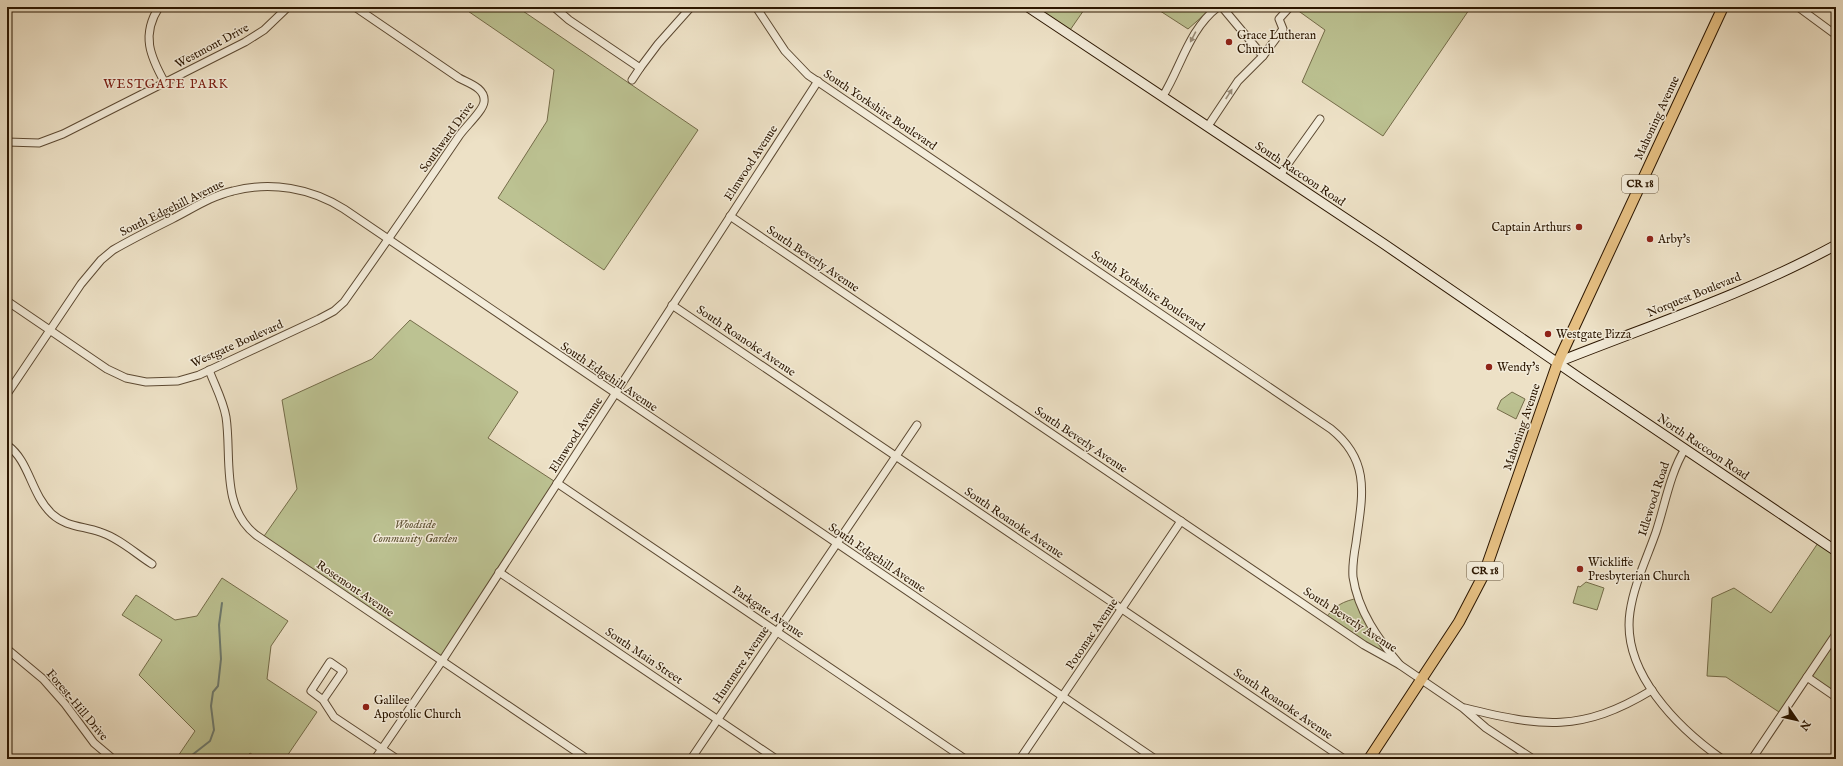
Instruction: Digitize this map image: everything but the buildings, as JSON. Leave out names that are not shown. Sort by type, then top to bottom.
[{"type":"main road","name":"Mahoning Avenue","points":[[1369,759],[1459,622],[1484,574],[1558,362],[1723,7]]},
{"type":"street","points":[[159,7],[151,23],[149,36],[154,63],[165,83]]},
{"type":"street","name":"Westmont Drive","points":[[7,142],[26,144],[54,139],[245,42],[264,30],[288,7]]},
{"type":"street","name":"Southward Drive","points":[[355,7],[459,78],[476,87],[481,91],[484,98],[482,108],[462,132],[388,240]]},
{"type":"street","points":[[554,7],[569,20],[640,68]]},
{"type":"street","points":[[632,80],[658,44],[691,7]]},
{"type":"street","name":"South Yorkshire Boulevard","points":[[756,7],[785,51],[801,68],[818,81],[1324,424],[1344,440],[1358,463],[1363,485],[1353,564],[1356,592],[1370,626],[1383,645],[1400,665]]},
{"type":"street","name":"South Raccoon Road","points":[[1030,7],[1558,362]]},
{"type":"street","points":[[1163,96],[1198,28],[1210,13],[1218,7]]},
{"type":"street","points":[[1222,7],[1263,56]]},
{"type":"street","points":[[1798,7],[1836,35]]},
{"type":"street","points":[[1208,126],[1238,81],[1263,56],[1283,29],[1279,19],[1288,9]]},
{"type":"street","name":"Elmwood Avenue","points":[[375,759],[442,661],[818,81]]},
{"type":"street","points":[[1280,175],[1320,119]]},
{"type":"street","name":"South Edgehill Avenue","points":[[7,394],[86,278],[107,255],[120,246],[210,200],[232,191],[255,187],[272,187],[290,188],[311,192],[336,203],[388,240],[1154,759]]},
{"type":"street","name":"South Beverly Avenue","points":[[730,216],[1364,645],[1400,665],[1462,708],[1486,728],[1533,759]]},
{"type":"street","name":"Westgate Boulevard","points":[[7,301],[107,370],[132,380],[158,382],[178,381],[209,370],[334,311],[344,302],[388,240]]},
{"type":"street","name":"Norquest Boulevard","points":[[1558,362],[1732,294],[1786,270],[1836,245]]},
{"type":"street","name":"South Roanoke Avenue","points":[[672,305],[1344,759]]},
{"type":"street","name":"North Raccoon Road","points":[[1558,362],[1580,379],[1836,551]]},
{"type":"street","name":"Rosemont Avenue","points":[[209,370],[226,416],[232,497],[239,518],[246,526],[587,759]]},
{"type":"street","name":"Huntmere Avenue","points":[[691,759],[917,425]]},
{"type":"street","points":[[7,445],[20,458],[42,504],[53,515],[68,524],[100,532],[113,538],[152,564]]},
{"type":"street","name":"Idlewood Road","points":[[1685,449],[1676,466],[1662,514],[1635,591],[1630,612],[1629,634],[1636,662],[1652,690],[1665,708],[1685,729],[1722,759]]},
{"type":"street","name":"Parkgate Avenue","points":[[557,483],[965,759]]},
{"type":"street","name":"Potomac Avenue","points":[[1020,759],[1181,521]]},
{"type":"street","name":"South Main Street","points":[[499,572],[776,759]]},
{"type":"street","points":[[1752,759],[1836,634]]},
{"type":"street","name":"Forest-Hill Drive","points":[[7,649],[43,679],[65,704],[94,743],[113,759]]},
{"type":"street","points":[[323,700],[343,671],[330,662],[311,691],[323,700],[334,717],[398,759]]},
{"type":"street","points":[[1807,678],[1836,697]]},
{"type":"street","points":[[1462,708],[1519,721],[1545,723],[1566,722],[1612,711],[1631,703],[1652,690]]},
{"type":"green space","points":[[462,7],[517,7],[698,130],[604,270],[498,198],[547,121],[554,70]]},
{"type":"green space","points":[[1031,7],[1086,7],[1068,33]]},
{"type":"green space","points":[[1154,7],[1213,7],[1188,29]]},
{"type":"green space","points":[[1293,7],[1471,7],[1383,136],[1302,82],[1325,30]]},
{"type":"green space","name":"Woodside Community Garden","points":[[410,320],[518,392],[488,438],[557,483],[442,661],[262,539],[297,489],[282,400],[372,359]]},
{"type":"green space","points":[[1512,392],[1525,399],[1516,419],[1497,409],[1501,400]]},
{"type":"green space","points":[[1820,540],[1836,551],[1836,697],[1807,678],[1782,714],[1726,677],[1707,676],[1712,598],[1734,588],[1771,613]]},
{"type":"green space","points":[[222,578],[288,621],[271,646],[267,679],[317,712],[285,759],[259,759],[250,753],[245,759],[176,759],[195,731],[139,675],[162,640],[122,615],[136,595],[175,620],[197,616]]},
{"type":"green space","points":[[1586,582],[1604,588],[1597,610],[1573,603],[1578,586],[1580,587]]},
{"type":"green space","points":[[1359,598],[1361,604],[1400,665],[1325,619],[1339,605]]},
{"type":"waterway","points":[[187,759],[210,741],[214,730],[211,706],[213,692],[218,686],[221,659],[219,625],[222,603]]},
{"type":"place","name":"Grace Lutheran Church","points":[[1229,42]]},
{"type":"place","name":"Captain Arthurs","points":[[1579,227]]},
{"type":"place","name":"Arby's","points":[[1650,239]]},
{"type":"place","name":"Westgate Pizza","points":[[1548,334]]},
{"type":"place","name":"Wendy's","points":[[1489,367]]},
{"type":"place","name":"Wickliffe Presbyterian Church","points":[[1580,569]]},
{"type":"place","name":"Galilee Apostolic Church","points":[[366,707]]},
{"type":"district","name":"WESTGATE PARK","points":[[166,84]]}]
